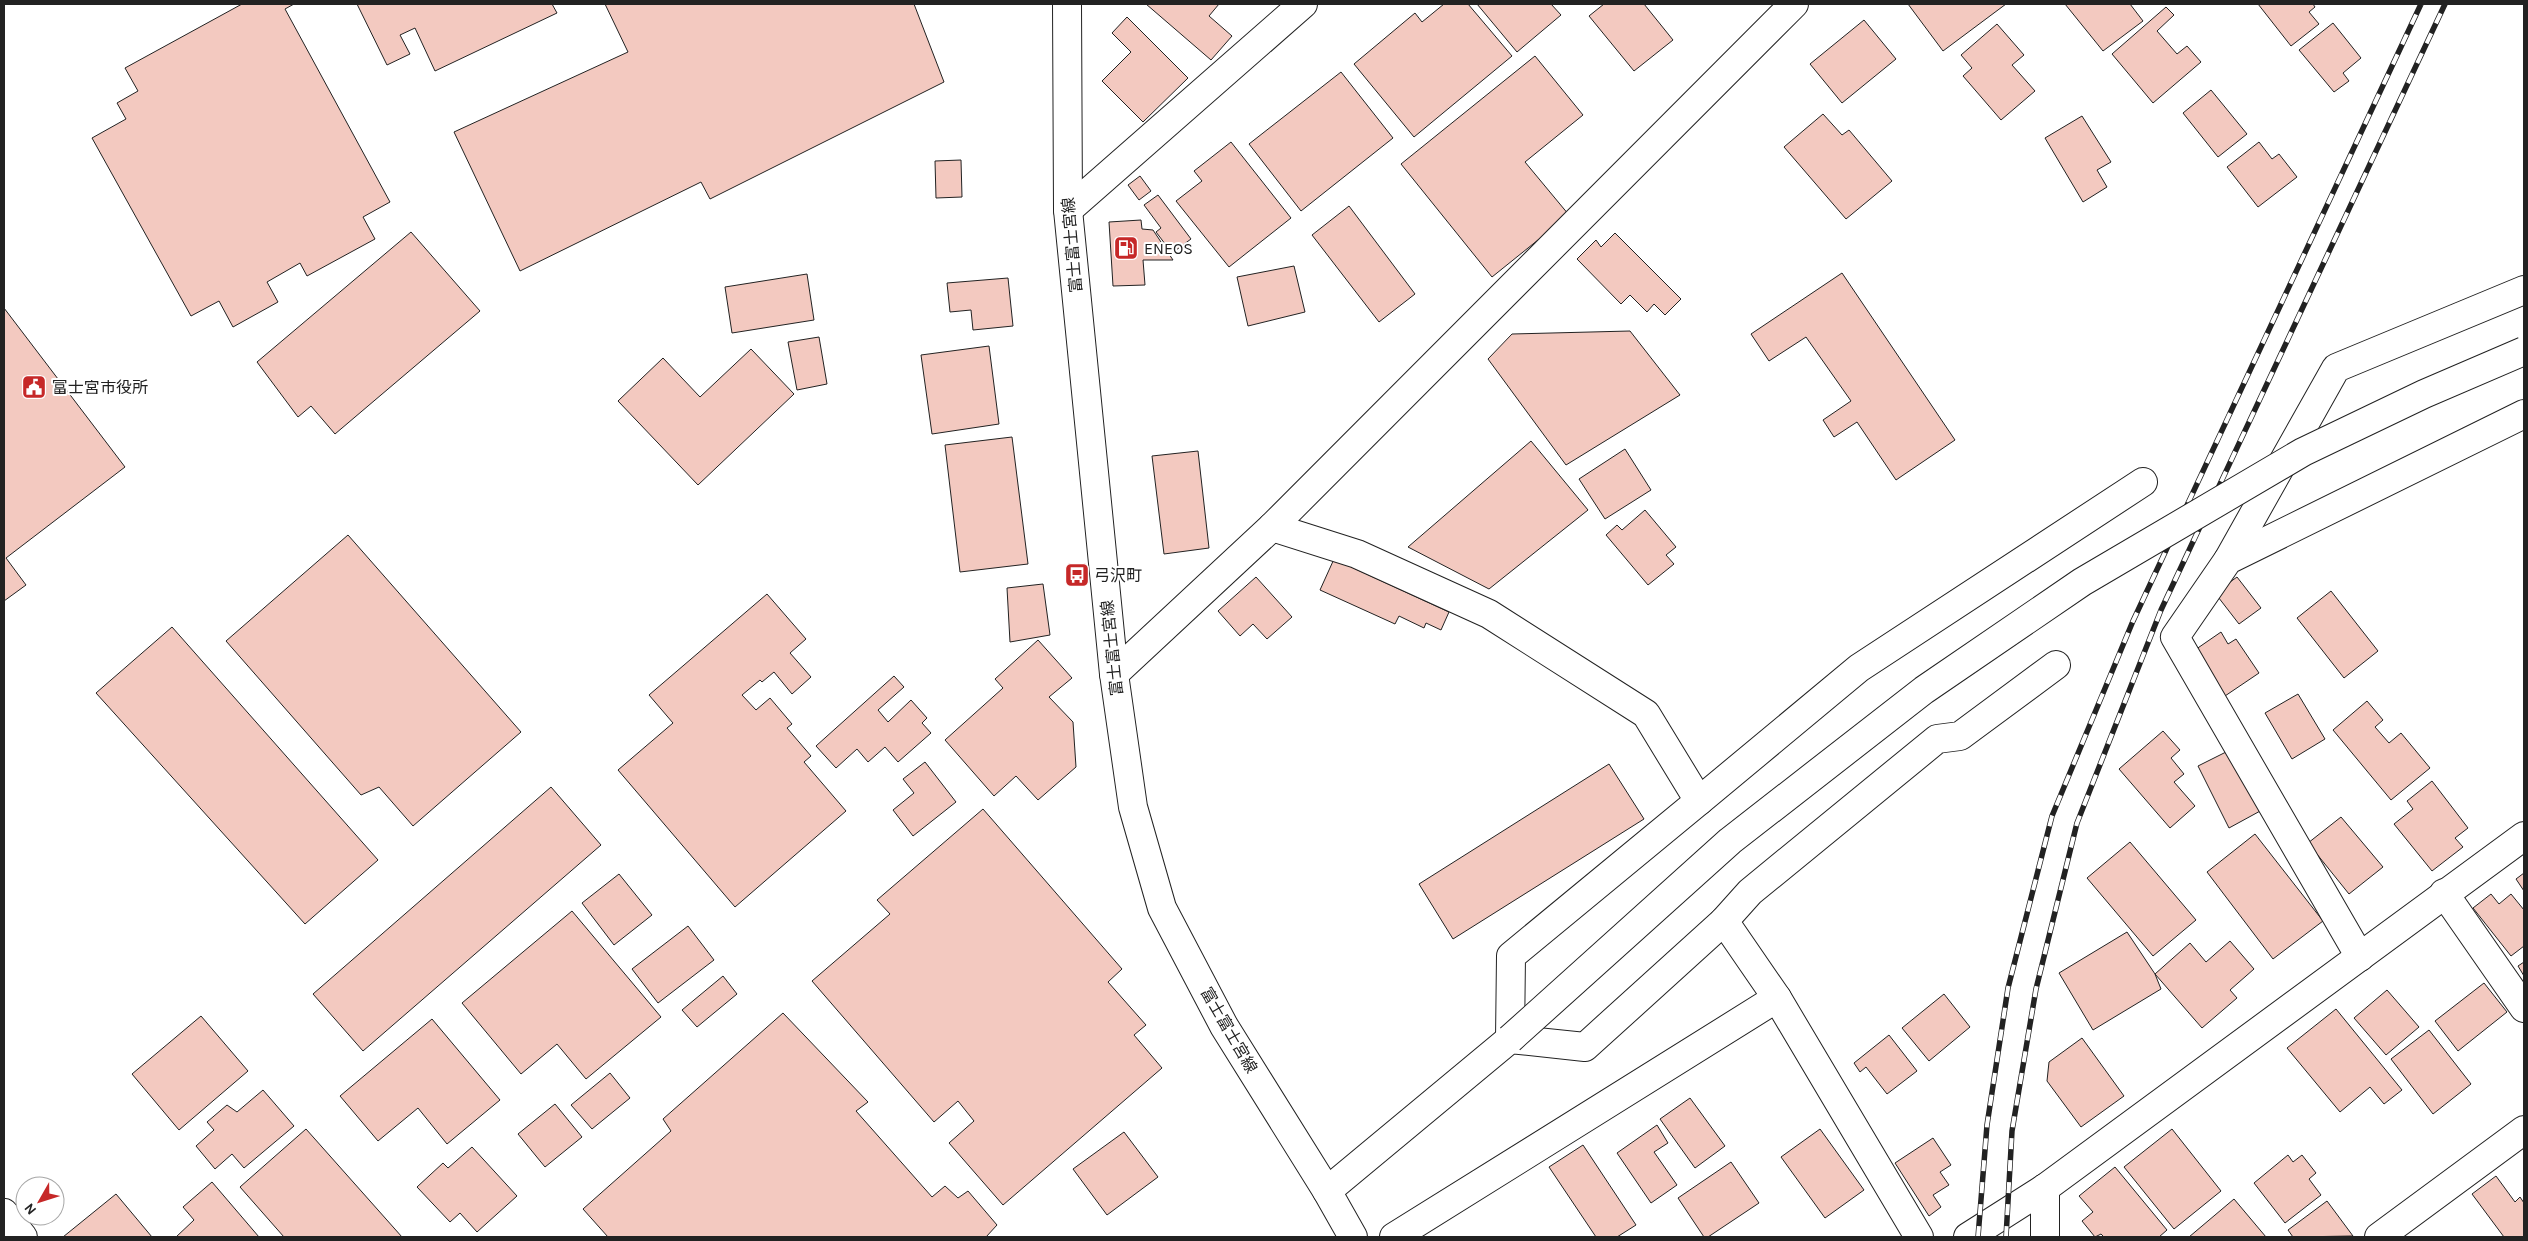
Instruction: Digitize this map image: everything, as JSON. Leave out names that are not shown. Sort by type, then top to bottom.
[{"type":"street","name":"富士富士宮線","points":[[1067,4],[1068,210],[1114,674],[1133,807],[1162,908],[1224,1026],[1327,1191],[1353,1237]]},
{"type":"street","points":[[1068,210],[1303,4]]},
{"type":"street","points":[[1114,674],[1272,527],[1794,4]]},
{"type":"street","points":[[2360,957],[2175,637],[2228,560],[2336,368],[2524,290]]},
{"type":"street","points":[[1327,1191],[1510,1039],[1730,841],[1924,690],[2066,593],[2303,452],[2424,394],[2524,351]]},
{"type":"street","points":[[2228,560],[2524,414]]},
{"type":"street","points":[[1510,1039],[1511,956],[1859,668],[2143,482]]},
{"type":"street","points":[[1272,527],[1357,554],[1489,614],[1646,714],[1699,801]]},
{"type":"street","points":[[1510,1039],[1585,1047],[1724,922],[1750,892],[1937,739],[1960,736],[2056,664]]},
{"type":"street","points":[[1968,1237],[2046,1188],[2444,893],[2524,836]]},
{"type":"street","points":[[2444,893],[2524,1008]]},
{"type":"street","points":[[1724,922],[1777,998],[1919,1237]]},
{"type":"street","points":[[1394,1237],[1777,998]]},
{"type":"street","points":[[2379,1237],[2524,1130]]},
{"type":"street","points":[[2046,1188],[2046,1237]]},
{"type":"street","points":[[4,1213],[24,1237]]},
{"type":"building","points":[[242,4],[294,4],[285,9],[390,202],[363,217],[375,239],[307,276],[300,263],[267,282],[278,302],[233,327],[219,301],[191,316],[92,138],[126,119],[117,103],[138,91],[125,68]]},
{"type":"building","points":[[357,4],[552,4],[557,13],[435,71],[415,28],[400,35],[410,54],[387,65]]},
{"type":"building","points":[[605,4],[914,4],[944,82],[710,199],[701,182],[520,271],[454,132],[628,52]]},
{"type":"building","points":[[1146,4],[1219,4],[1209,16],[1232,36],[1211,60]]},
{"type":"building","points":[[1444,4],[1468,4],[1512,56],[1414,137],[1354,64],[1415,13],[1422,22]]},
{"type":"building","points":[[1477,4],[1551,4],[1561,15],[1517,52]]},
{"type":"building","points":[[1604,4],[1644,4],[1673,40],[1634,71],[1589,16]]},
{"type":"building","points":[[1908,4],[2006,4],[1943,51]]},
{"type":"building","points":[[2065,4],[2130,4],[2143,21],[2103,51]]},
{"type":"building","points":[[2258,4],[2313,4],[2315,7],[2309,12],[2319,24],[2291,46]]},
{"type":"building","points":[[2166,7],[2174,15],[2157,31],[2177,54],[2187,46],[2201,62],[2153,103],[2112,54]]},
{"type":"building","points":[[1127,17],[1188,78],[1143,122],[1102,81],[1131,52],[1112,33]]},
{"type":"building","points":[[1864,20],[1896,59],[1842,103],[1810,64]]},
{"type":"building","points":[[2333,23],[2361,58],[2343,73],[2349,81],[2334,92],[2299,50]]},
{"type":"building","points":[[1997,24],[2024,55],[2012,65],[2035,91],[2001,120],[1963,76],[1972,68],[1961,55]]},
{"type":"building","points":[[1535,56],[1583,115],[1525,162],[1569,215],[1492,277],[1401,164]]},
{"type":"building","points":[[1341,72],[1393,138],[1301,211],[1249,144]]},
{"type":"building","points":[[2211,90],[2247,134],[2218,157],[2183,113]]},
{"type":"building","points":[[1823,114],[1842,135],[1849,130],[1892,181],[1846,219],[1784,147]]},
{"type":"building","points":[[2082,116],[2111,162],[2097,170],[2107,187],[2083,202],[2045,138]]},
{"type":"building","points":[[1231,142],[1291,218],[1229,267],[1176,201],[1202,181],[1194,171]]},
{"type":"building","points":[[2259,142],[2272,159],[2279,154],[2297,177],[2258,207],[2227,167]]},
{"type":"building","points":[[961,160],[962,197],[936,198],[935,161]]},
{"type":"building","points":[[1140,176],[1151,191],[1139,200],[1128,185]]},
{"type":"building","points":[[1158,195],[1191,239],[1172,253],[1156,232],[1161,228],[1144,205]]},
{"type":"building","points":[[1349,206],[1415,294],[1379,322],[1312,235]]},
{"type":"building","points":[[1141,220],[1142,229],[1153,230],[1173,260],[1143,260],[1145,285],[1113,286],[1109,222]]},
{"type":"building","points":[[411,232],[480,311],[335,434],[311,406],[298,417],[257,362]]},
{"type":"building","points":[[1615,233],[1681,299],[1665,315],[1654,304],[1647,312],[1630,295],[1621,304],[1577,259],[1596,240],[1601,247]]},
{"type":"building","points":[[1294,266],[1305,312],[1248,326],[1237,277]]},
{"type":"building","points":[[1842,273],[1955,440],[1896,480],[1857,422],[1834,437],[1823,420],[1851,401],[1806,337],[1769,361],[1751,334]]},
{"type":"building","points":[[807,274],[814,320],[732,333],[725,287]]},
{"type":"building","points":[[1008,278],[1013,326],[973,330],[971,310],[950,312],[947,283]]},
{"type":"building","name":"富士宮市役所","points":[[4,308],[125,467],[6,558],[26,585],[4,601]]},
{"type":"building","points":[[1630,331],[1680,395],[1566,465],[1488,359],[1512,334]]},
{"type":"building","points":[[819,337],[827,384],[797,390],[788,342]]},
{"type":"building","points":[[989,346],[999,424],[932,434],[921,355]]},
{"type":"building","points":[[751,349],[794,394],[698,485],[618,401],[663,358],[700,397]]},
{"type":"building","points":[[1012,437],[1028,564],[960,572],[945,445]]},
{"type":"building","points":[[1531,441],[1588,510],[1489,589],[1408,547]]},
{"type":"building","points":[[1625,449],[1651,490],[1605,519],[1579,479]]},
{"type":"building","points":[[1198,451],[1209,548],[1164,554],[1152,456]]},
{"type":"building","points":[[1645,510],[1676,547],[1666,555],[1674,564],[1648,585],[1606,535],[1617,525],[1622,530]]},
{"type":"building","points":[[348,535],[521,732],[413,826],[379,787],[361,795],[226,641]]},
{"type":"building","points":[[1334,559],[1449,612],[1441,630],[1426,623],[1424,628],[1399,616],[1395,624],[1320,590]]},
{"type":"building","points":[[1256,577],[1292,617],[1267,639],[1253,624],[1240,636],[1218,611]]},
{"type":"building","points":[[2237,577],[2261,608],[2239,624],[2215,593]]},
{"type":"building","points":[[1043,584],[1050,635],[1010,642],[1007,588]]},
{"type":"building","points":[[2331,591],[2378,651],[2344,678],[2297,618]]},
{"type":"building","points":[[767,594],[806,639],[790,653],[811,677],[792,694],[774,672],[762,682],[760,680],[742,695],[756,710],[770,698],[792,724],[787,728],[811,756],[804,762],[846,811],[735,907],[618,770],[673,723],[649,695]]},
{"type":"building","points":[[172,627],[378,860],[305,924],[96,693]]},
{"type":"building","points":[[2221,632],[2228,644],[2236,639],[2259,673],[2222,698],[2192,652]]},
{"type":"building","points":[[1038,640],[1072,678],[1049,697],[1073,722],[1076,767],[1038,800],[1016,776],[994,796],[945,740],[1003,688],[995,679]]},
{"type":"building","points":[[894,676],[904,687],[878,710],[888,722],[911,700],[927,718],[922,723],[931,733],[898,762],[885,747],[868,762],[857,749],[836,768],[816,746]]},
{"type":"building","points":[[2298,694],[2325,739],[2292,759],[2265,713]]},
{"type":"building","points":[[2367,701],[2383,720],[2375,727],[2389,743],[2401,733],[2430,768],[2391,800],[2333,730]]},
{"type":"building","points":[[2163,731],[2180,750],[2171,758],[2184,774],[2174,782],[2195,806],[2170,828],[2119,769]]},
{"type":"building","points":[[2232,749],[2262,810],[2229,828],[2198,766]]},
{"type":"building","points":[[925,762],[956,802],[913,836],[893,810],[914,793],[903,779]]},
{"type":"building","points":[[1609,764],[1644,819],[1453,939],[1419,884]]},
{"type":"building","points":[[2432,781],[2468,828],[2455,838],[2463,847],[2432,871],[2394,824],[2413,809],[2407,801]]},
{"type":"building","points":[[551,787],[601,845],[363,1051],[313,994]]},
{"type":"building","points":[[983,809],[1122,969],[1108,982],[1146,1025],[1134,1035],[1162,1068],[1003,1205],[949,1143],[974,1121],[958,1101],[934,1122],[812,981],[890,914],[877,900]]},
{"type":"building","points":[[2341,817],[2383,867],[2349,894],[2308,843]]},
{"type":"building","points":[[2255,834],[2323,921],[2273,959],[2207,872]]},
{"type":"building","points":[[2130,842],[2196,920],[2153,956],[2087,878]]},
{"type":"building","points":[[2524,873],[2524,891],[2516,879]]},
{"type":"building","points":[[619,874],[652,915],[614,945],[582,903]]},
{"type":"building","points":[[2491,894],[2499,904],[2511,894],[2524,910],[2524,946],[2511,956],[2473,908]]},
{"type":"building","points":[[572,911],[661,1017],[586,1079],[557,1044],[521,1074],[462,1003]]},
{"type":"building","points":[[688,926],[714,960],[658,1003],[632,969]]},
{"type":"building","points":[[2127,932],[2155,974],[2161,989],[2093,1030],[2059,973]]},
{"type":"building","points":[[2230,941],[2254,969],[2230,990],[2237,998],[2202,1028],[2155,974],[2190,943],[2206,962]]},
{"type":"building","points":[[2524,962],[2524,976],[2518,966]]},
{"type":"building","points":[[723,976],[737,994],[697,1027],[682,1010]]},
{"type":"building","points":[[2484,983],[2507,1012],[2458,1051],[2435,1021]]},
{"type":"building","points":[[2387,990],[2419,1027],[2386,1055],[2354,1018]]},
{"type":"building","points":[[1944,994],[1970,1027],[1929,1061],[1902,1028]]},
{"type":"building","points":[[2336,1009],[2402,1090],[2384,1104],[2370,1087],[2340,1112],[2287,1048]]},
{"type":"building","points":[[783,1013],[868,1102],[856,1111],[932,1197],[945,1186],[958,1198],[968,1191],[997,1225],[986,1237],[608,1237],[583,1209],[671,1131],[663,1119]]},
{"type":"building","points":[[201,1016],[248,1071],[179,1130],[132,1074]]},
{"type":"building","points":[[432,1019],[500,1100],[447,1144],[418,1108],[378,1141],[340,1096]]},
{"type":"building","points":[[2429,1030],[2471,1084],[2433,1114],[2391,1059]]},
{"type":"building","points":[[1889,1035],[1917,1071],[1887,1094],[1866,1067],[1860,1072],[1854,1063]]},
{"type":"building","points":[[2082,1038],[2124,1096],[2081,1127],[2047,1081],[2049,1062]]},
{"type":"building","points":[[610,1073],[630,1098],[592,1129],[571,1105]]},
{"type":"building","points":[[263,1090],[294,1126],[244,1168],[232,1154],[215,1169],[196,1146],[214,1130],[207,1122],[227,1105],[237,1112]]},
{"type":"building","points":[[1690,1098],[1725,1146],[1695,1168],[1660,1119]]},
{"type":"building","points":[[555,1104],[582,1137],[545,1167],[518,1134]]},
{"type":"building","points":[[1657,1125],[1668,1143],[1654,1152],[1677,1185],[1651,1203],[1617,1153]]},
{"type":"building","points":[[306,1129],[402,1237],[284,1237],[240,1187]]},
{"type":"building","points":[[1820,1129],[1864,1190],[1825,1218],[1781,1157]]},
{"type":"building","points":[[2172,1129],[2221,1191],[2174,1229],[2124,1167]]},
{"type":"building","points":[[1124,1132],[1158,1177],[1107,1215],[1073,1169]]},
{"type":"building","points":[[1933,1138],[1951,1165],[1940,1172],[1949,1185],[1933,1195],[1941,1207],[1929,1216],[1895,1163]]},
{"type":"building","points":[[1583,1145],[1636,1225],[1617,1237],[1596,1237],[1549,1167]]},
{"type":"building","points":[[472,1147],[517,1196],[477,1232],[460,1213],[450,1222],[417,1187],[443,1163],[448,1168]]},
{"type":"building","points":[[2288,1155],[2293,1162],[2302,1155],[2316,1173],[2309,1179],[2321,1195],[2285,1223],[2254,1183]]},
{"type":"building","points":[[1731,1162],[1759,1203],[1708,1237],[1704,1237],[1678,1198]]},
{"type":"building","points":[[2115,1167],[2167,1230],[2159,1237],[2104,1237],[2101,1234],[2095,1237],[2082,1221],[2093,1212],[2079,1196]]},
{"type":"building","points":[[2496,1176],[2515,1202],[2520,1197],[2524,1203],[2524,1237],[2504,1237],[2472,1194]]},
{"type":"building","points":[[212,1182],[259,1237],[176,1237],[194,1220],[183,1207]]},
{"type":"building","points":[[116,1194],[152,1237],[63,1237]]},
{"type":"building","points":[[2234,1199],[2266,1237],[2189,1237]]},
{"type":"building","points":[[2327,1201],[2353,1236],[2293,1237],[2288,1230]]},
{"type":"railway","points":[[1978,1237],[1987,1125],[2008,988],[2052,816],[2133,621],[2421,4]]},
{"type":"railway","points":[[2006,1237],[2012,1131],[2036,989],[2077,823],[2161,610],[2445,4]]},
{"type":"place","name":"ENEOS","points":[[1126,248]]},
{"type":"place","name":"富士宮市役所","points":[[34,387]]},
{"type":"place","name":"弓沢町","points":[[1077,575]]}]
